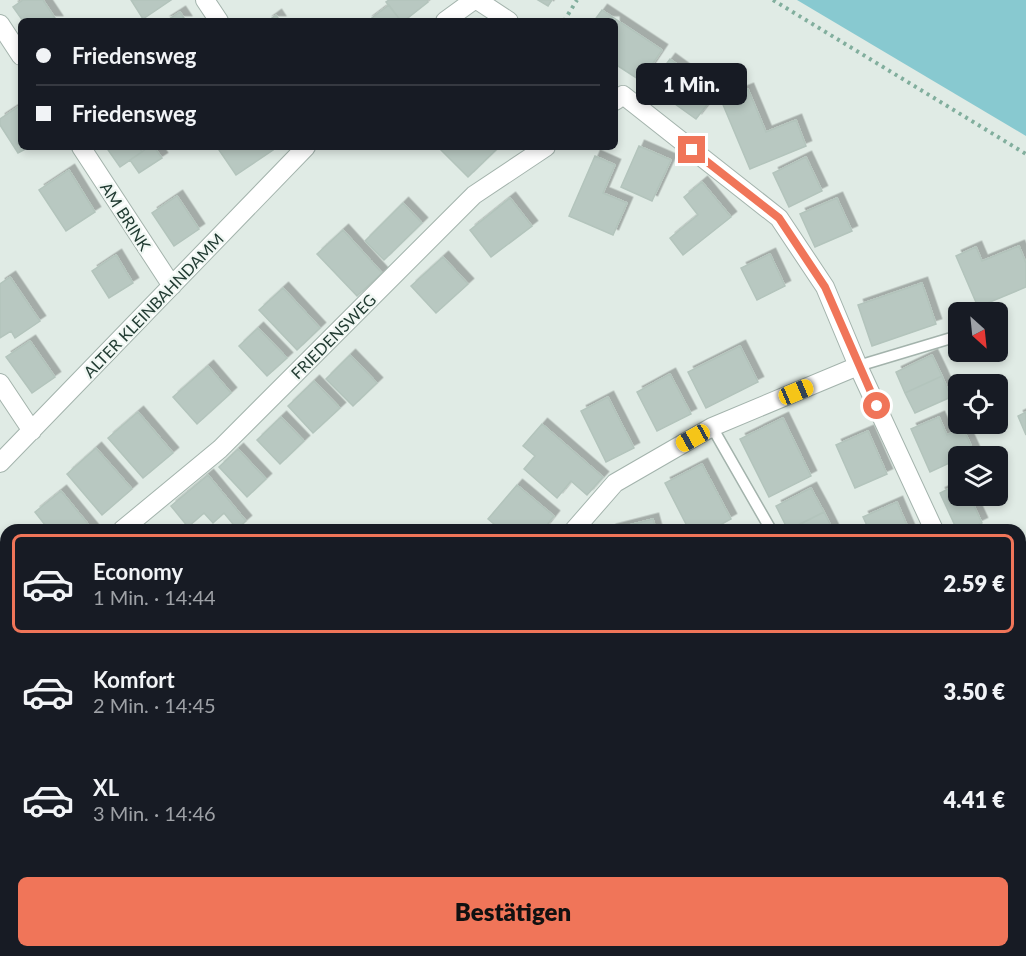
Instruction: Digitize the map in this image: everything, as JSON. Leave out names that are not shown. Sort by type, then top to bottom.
[{"type":"street","points":[[206,0],[217,18]]},
{"type":"street","points":[[449,18],[475,0],[504,18]]},
{"type":"street","points":[[0,24],[18,51]]},
{"type":"street","points":[[618,96],[779,218],[825,287],[858,366],[931,524]]},
{"type":"street","name":"AM BRINK","points":[[83,150],[172,286]]},
{"type":"street","name":"ALTER KLEINBAHNDAMM","points":[[0,463],[302,150]]},
{"type":"street","name":"FRIEDENSWEG","points":[[129,524],[220,449],[474,195],[542,150]]},
{"type":"street","points":[[579,524],[615,483],[712,427],[858,366]]},
{"type":"street","points":[[0,383],[32,431]]},
{"type":"lane","points":[[858,366],[948,339]]},
{"type":"lane","points":[[712,427],[768,524]]},
{"type":"path","points":[[566,18],[577,0]]},
{"type":"path","points":[[773,0],[1026,154]]},
{"type":"water","points":[[797,0],[1026,0],[1026,136]]},
{"type":"building","points":[[23,0],[43,0],[55,18],[21,18],[13,7]]},
{"type":"building","points":[[131,0],[171,0],[144,18]]},
{"type":"building","points":[[389,0],[427,0],[428,2],[408,18],[399,18],[386,2]]},
{"type":"building","points":[[538,0],[552,0],[548,6]]},
{"type":"building","points":[[389,5],[399,18],[372,18]]},
{"type":"building","points":[[602,10],[614,18],[596,18]]},
{"type":"building","points":[[180,12],[184,18],[171,18]]},
{"type":"building","points":[[618,21],[662,50],[641,81],[618,66]]},
{"type":"building","points":[[670,59],[716,93],[696,119],[650,86]]},
{"type":"building","points":[[748,89],[766,132],[796,120],[806,146],[750,169],[721,100]]},
{"type":"building","points":[[18,107],[18,150],[24,150],[18,153],[0,125],[0,119]]},
{"type":"building","points":[[639,146],[671,160],[652,201],[621,187]]},
{"type":"building","points":[[108,150],[141,150],[142,152],[120,167]]},
{"type":"building","points":[[145,150],[156,150],[162,158],[139,173],[130,160]]},
{"type":"building","points":[[219,150],[273,150],[236,175]]},
{"type":"building","points":[[441,150],[496,150],[468,177]]},
{"type":"building","points":[[595,156],[615,165],[603,193],[627,203],[613,235],[569,216]]},
{"type":"building","points":[[806,157],[822,191],[789,207],[773,173]]},
{"type":"building","points":[[69,170],[95,212],[66,231],[39,190]]},
{"type":"building","points":[[702,182],[731,217],[683,255],[670,238],[698,215],[684,197]]},
{"type":"building","points":[[177,196],[199,229],[174,246],[152,213]]},
{"type":"building","points":[[510,198],[532,226],[491,257],[470,230]]},
{"type":"building","points":[[837,198],[852,231],[815,247],[800,214]]},
{"type":"building","points":[[403,203],[422,223],[384,260],[365,241]]},
{"type":"building","points":[[343,230],[382,273],[357,296],[317,254]]},
{"type":"building","points":[[1019,246],[1026,263],[1026,287],[990,302],[976,302],[956,256],[976,247],[982,261]]},
{"type":"building","points":[[770,254],[785,286],[757,300],[741,268]]},
{"type":"building","points":[[116,255],[133,283],[109,298],[92,271]]},
{"type":"building","points":[[443,257],[468,284],[436,313],[411,286]]},
{"type":"building","points":[[10,277],[40,321],[15,338],[11,331],[0,338],[0,284]]},
{"type":"building","points":[[922,283],[936,324],[872,346],[858,305]]},
{"type":"building","points":[[283,288],[320,328],[297,350],[259,310]]},
{"type":"building","points":[[258,328],[287,358],[267,376],[239,346]]},
{"type":"building","points":[[30,341],[55,377],[32,393],[6,357]]},
{"type":"building","points":[[740,346],[758,382],[706,408],[688,372]]},
{"type":"building","points":[[350,355],[377,383],[353,406],[326,379]]},
{"type":"building","points":[[932,355],[942,376],[905,393],[896,372]]},
{"type":"building","points":[[208,366],[231,393],[197,424],[173,397]]},
{"type":"building","points":[[670,374],[691,414],[657,431],[637,392]]},
{"type":"building","points":[[942,376],[948,390],[948,398],[915,413],[905,393]]},
{"type":"building","points":[[314,381],[340,408],[313,433],[288,406]]},
{"type":"building","points":[[608,397],[634,448],[606,462],[581,411]]},
{"type":"building","points":[[138,412],[173,453],[143,478],[108,438]]},
{"type":"building","points":[[1026,412],[1026,435],[1018,416]]},
{"type":"building","points":[[281,417],[304,441],[280,464],[257,440]]},
{"type":"building","points":[[939,417],[947,435],[966,434],[971,446],[948,446],[948,464],[930,472],[911,429]]},
{"type":"building","points":[[783,418],[811,476],[769,497],[740,439]]},
{"type":"building","points":[[542,424],[603,477],[587,495],[571,481],[557,498],[524,469],[535,456],[523,446]]},
{"type":"building","points":[[868,431],[887,474],[855,488],[836,445]]},
{"type":"building","points":[[96,448],[132,489],[102,515],[67,474]]},
{"type":"building","points":[[238,449],[266,479],[247,497],[219,467]]},
{"type":"building","points":[[702,464],[731,519],[722,524],[686,524],[665,483]]},
{"type":"building","points":[[208,475],[246,521],[243,524],[233,524],[224,513],[213,523],[204,513],[191,524],[186,524],[171,506]]},
{"type":"building","points":[[517,485],[554,516],[548,524],[494,524],[488,519]]},
{"type":"building","points":[[811,488],[824,512],[800,524],[785,524],[776,506]]},
{"type":"building","points":[[948,489],[948,506],[974,506],[982,523],[954,524],[940,493]]},
{"type":"building","points":[[61,491],[88,524],[44,524],[35,512]]},
{"type":"building","points":[[897,502],[906,524],[866,524],[863,517]]},
{"type":"building","points":[[824,512],[830,524],[801,524]]},
{"type":"building","points":[[653,519],[654,524],[633,524]]},
{"type":"route","points":[[692,150],[779,218],[825,287],[877,406]]}]
